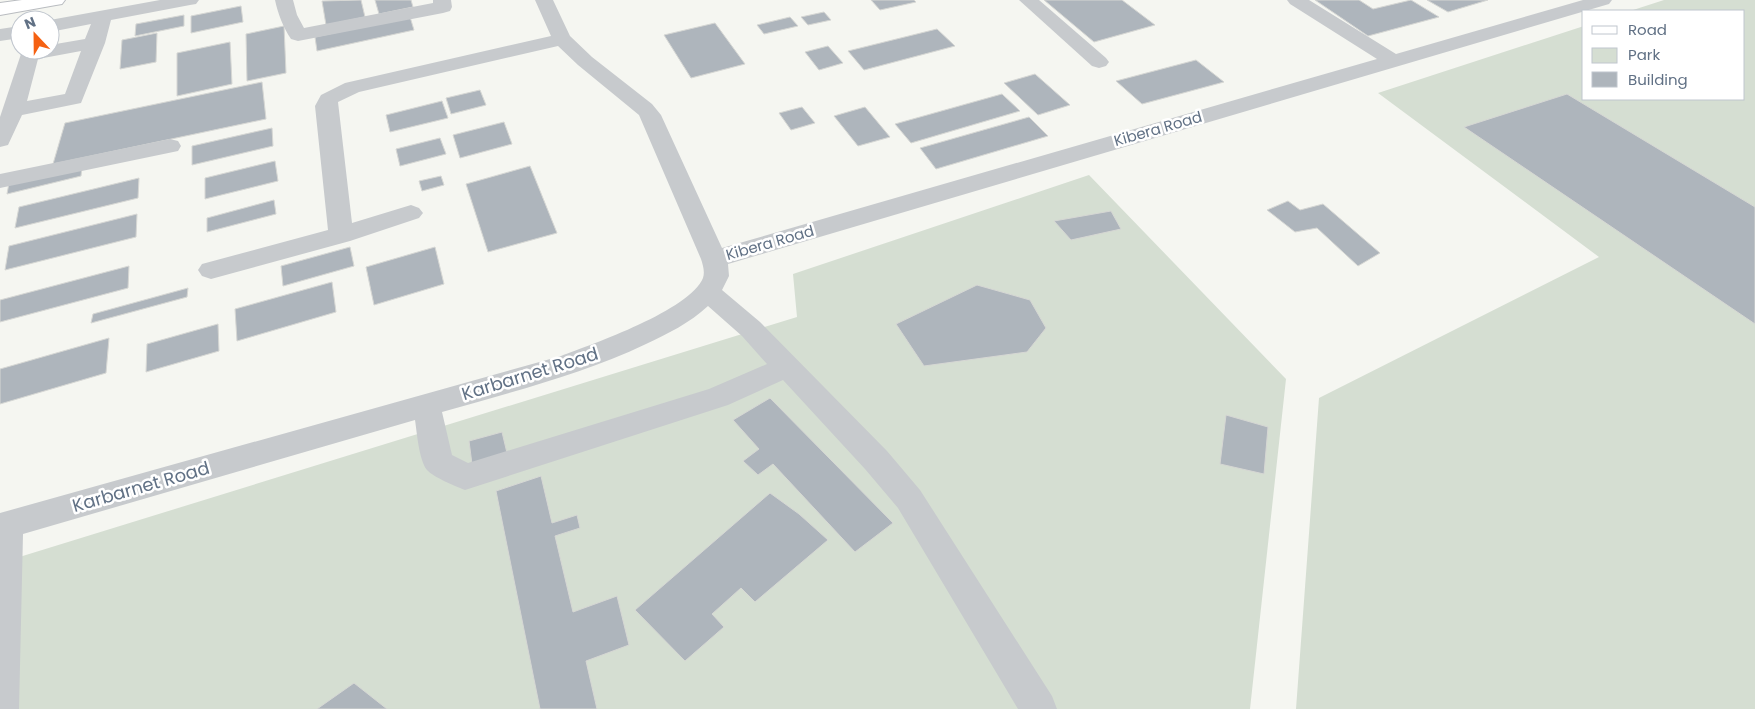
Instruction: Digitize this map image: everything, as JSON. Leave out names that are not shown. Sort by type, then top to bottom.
[{"type":"main road","points":[[0,9],[56,0]]},
{"type":"street","points":[[60,24],[167,2],[190,0]]},
{"type":"street","points":[[284,0],[288,15],[298,35],[443,7],[444,1]]},
{"type":"street","points":[[544,0],[562,39],[585,61],[645,108],[650,115],[714,259],[718,276],[709,293],[751,329],[876,460],[909,499],[1039,709]]},
{"type":"street","points":[[1028,0],[1099,62]]},
{"type":"street","points":[[1296,0],[1393,61]]},
{"type":"street","name":"Kibera Road","points":[[714,259],[1603,0]]},
{"type":"street","points":[[14,110],[74,99],[103,16]]},
{"type":"street","points":[[341,235],[326,106],[328,98],[352,87],[562,39]]},
{"type":"street","points":[[0,140],[14,110],[29,55],[94,43]]},
{"type":"street","points":[[0,181],[170,146]]},
{"type":"street","points":[[211,270],[341,235],[411,213]]},
{"type":"street","name":"Karbarnet Road","points":[[4,526],[567,365],[615,346],[692,307],[709,293]]},
{"type":"street","points":[[426,405],[438,462],[465,477],[718,398],[787,367]]},
{"type":"street","points":[[1,709],[4,526]]},
{"type":"green space","points":[[1664,0],[1755,0],[1755,709],[1296,709],[1319,398],[1599,257],[1378,93],[1582,27],[1582,100],[1745,100],[1745,10],[1633,10]]},
{"type":"green space","points":[[1089,175],[1286,379],[1250,709],[0,709],[0,563],[797,317],[793,274]]},
{"type":"building","points":[[361,0],[365,17],[326,25],[322,1]]},
{"type":"building","points":[[375,0],[411,0],[413,7],[379,14]]},
{"type":"building","points":[[871,0],[914,0],[916,2],[880,10]]},
{"type":"building","points":[[1044,0],[1122,0],[1155,25],[1094,42]]},
{"type":"building","points":[[1315,0],[1359,0],[1373,9],[1411,0],[1439,17],[1368,36]]},
{"type":"building","points":[[1427,0],[1488,0],[1448,12]]},
{"type":"building","points":[[241,6],[243,22],[191,33],[191,16]]},
{"type":"building","points":[[824,12],[831,20],[808,25],[801,17]]},
{"type":"building","points":[[184,15],[184,26],[135,36],[136,24]]},
{"type":"building","points":[[410,17],[414,30],[317,51],[315,37]]},
{"type":"building","points":[[790,17],[798,26],[764,34],[757,25]]},
{"type":"building","points":[[715,23],[745,64],[691,78],[664,35]]},
{"type":"building","points":[[284,26],[286,73],[247,81],[246,34]]},
{"type":"building","points":[[937,29],[955,46],[864,70],[848,51]]},
{"type":"building","points":[[157,33],[156,62],[120,69],[122,40]]},
{"type":"building","points":[[230,42],[232,84],[177,96],[177,53]]},
{"type":"building","points":[[828,46],[843,63],[819,70],[805,52]]},
{"type":"building","points":[[1196,60],[1224,82],[1142,104],[1116,81]]},
{"type":"building","points":[[1035,74],[1070,105],[1038,115],[1004,83]]},
{"type":"building","points":[[262,82],[266,119],[53,164],[65,123]]},
{"type":"building","points":[[480,90],[486,105],[451,114],[446,98]]},
{"type":"building","points":[[1002,94],[1020,111],[911,143],[895,124]]},
{"type":"building","points":[[1567,94],[1755,207],[1755,324],[1464,127]]},
{"type":"building","points":[[442,101],[448,118],[390,132],[386,115]]},
{"type":"building","points":[[802,107],[815,123],[791,130],[779,113]]},
{"type":"building","points":[[865,107],[890,137],[858,146],[834,116]]},
{"type":"building","points":[[1029,117],[1048,136],[936,169],[920,148]]},
{"type":"building","points":[[504,122],[512,144],[460,158],[453,135]]},
{"type":"building","points":[[272,128],[273,146],[192,165],[192,146]]},
{"type":"building","points":[[440,138],[446,154],[400,166],[396,149]]},
{"type":"building","points":[[275,161],[278,181],[205,199],[205,178]]},
{"type":"building","points":[[82,166],[81,176],[7,194],[9,183]]},
{"type":"building","points":[[530,166],[557,233],[488,252],[466,184]]},
{"type":"building","points":[[441,176],[444,185],[422,191],[419,181]]},
{"type":"building","points":[[139,178],[138,198],[15,228],[19,207]]},
{"type":"building","points":[[274,200],[276,214],[207,232],[207,218]]},
{"type":"building","points":[[1288,201],[1300,210],[1323,204],[1380,253],[1358,266],[1317,228],[1295,232],[1267,210]]},
{"type":"building","points":[[1111,211],[1121,229],[1071,240],[1054,221]]},
{"type":"building","points":[[137,214],[136,237],[5,270],[9,246]]},
{"type":"building","points":[[350,247],[354,266],[283,286],[281,266]]},
{"type":"building","points":[[435,247],[444,284],[374,305],[366,267]]},
{"type":"building","points":[[129,266],[128,288],[0,322],[0,300]]},
{"type":"building","points":[[332,282],[336,312],[237,341],[235,309]]},
{"type":"building","points":[[977,285],[1030,300],[1046,328],[1027,352],[924,366],[896,324]]},
{"type":"building","points":[[188,288],[187,297],[91,323],[93,314]]},
{"type":"building","points":[[218,324],[219,351],[146,372],[147,344]]},
{"type":"building","points":[[109,338],[106,373],[0,404],[0,369]]},
{"type":"building","points":[[770,398],[893,523],[855,552],[773,464],[758,475],[743,461],[759,449],[733,420]]},
{"type":"building","points":[[1226,415],[1268,427],[1264,474],[1220,464]]},
{"type":"building","points":[[502,432],[507,453],[472,464],[469,441]]},
{"type":"building","points":[[541,476],[552,523],[577,515],[580,528],[555,536],[573,612],[617,596],[629,645],[586,661],[597,709],[540,709],[496,491]]},
{"type":"building","points":[[770,493],[799,514],[828,540],[755,602],[741,588],[712,614],[724,627],[685,661],[635,610]]},
{"type":"building","points":[[354,683],[387,709],[317,709]]}]
